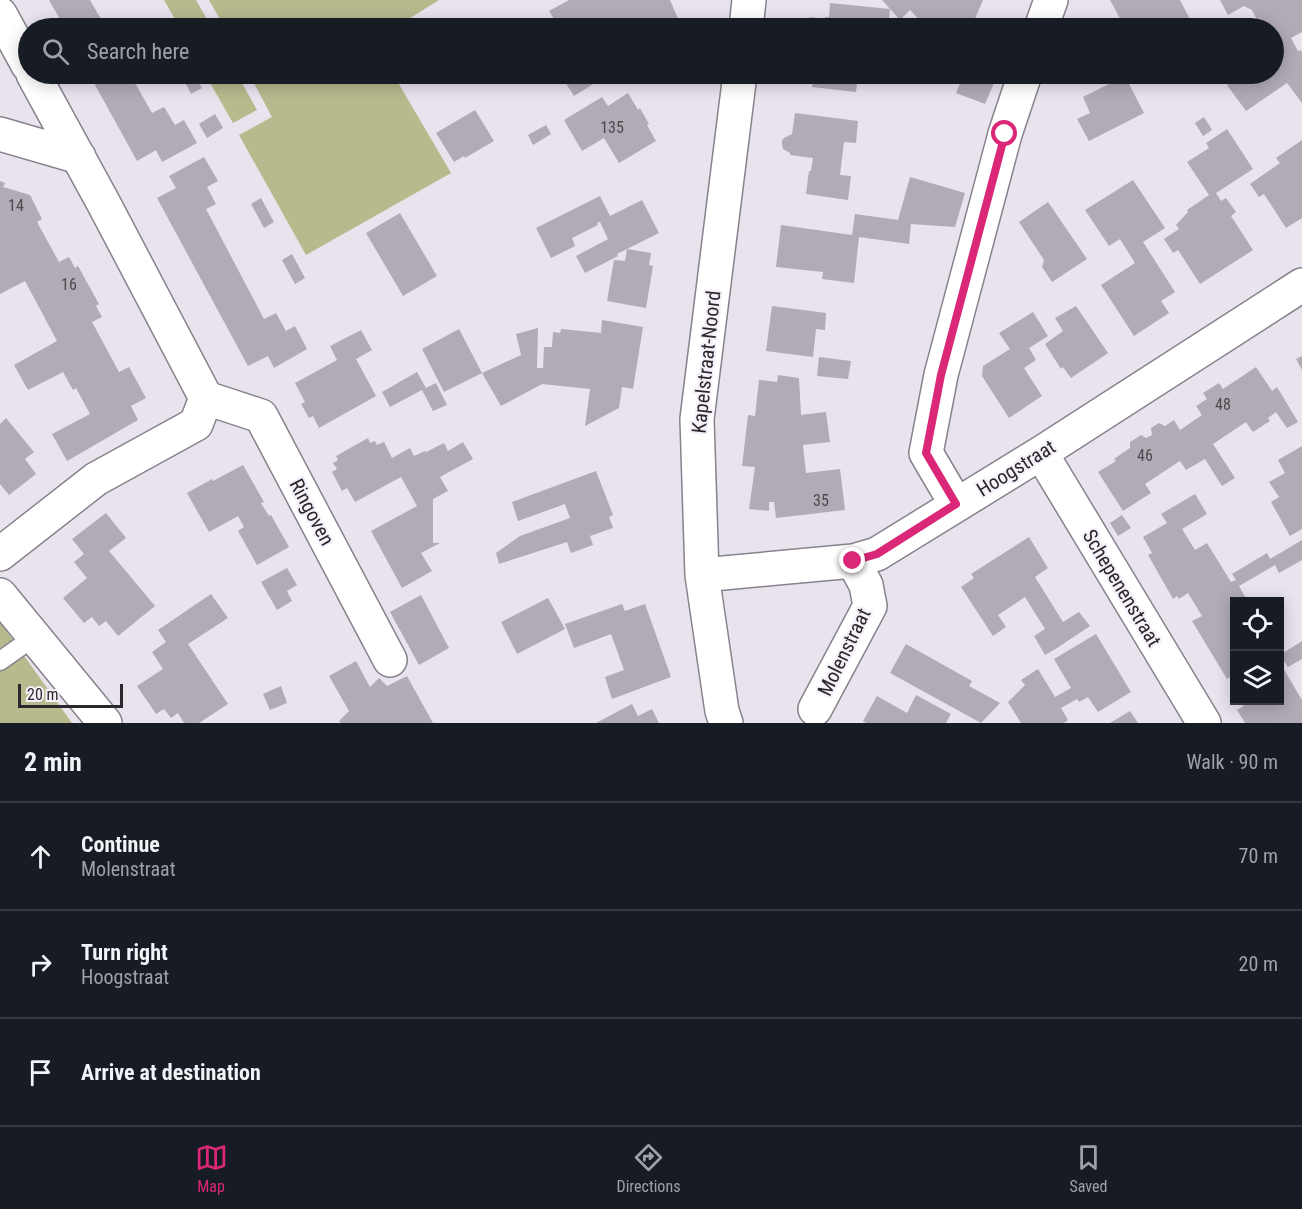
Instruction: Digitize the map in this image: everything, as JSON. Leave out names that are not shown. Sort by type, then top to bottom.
[{"type":"street","points":[[747,18],[749,0]]},
{"type":"street","points":[[1045,18],[1051,0]]},
{"type":"street","points":[[0,14],[18,47]]},
{"type":"street","points":[[0,554],[96,479],[196,424],[206,398],[38,84]]},
{"type":"street","name":"Kapelstraat-Noord","points":[[726,723],[722,711],[702,575],[697,419],[739,84]]},
{"type":"street","points":[[956,504],[926,453],[944,364],[1005,134],[1022,84]]},
{"type":"street","points":[[0,134],[79,158]]},
{"type":"street","name":"Hoogstraat","points":[[702,575],[853,561],[877,554],[1041,453],[1302,285]]},
{"type":"street","name":"Ringoven","points":[[206,398],[261,416],[390,660]]},
{"type":"street","name":"Schepenenstraat","points":[[1041,453],[1204,723]]},
{"type":"street","name":"Molenstraat","points":[[815,709],[870,606],[866,585],[853,561]]},
{"type":"street","points":[[0,595],[105,723]]},
{"type":"lane","points":[[0,661],[34,637]]},
{"type":"green space","points":[[164,0],[196,0],[206,18],[174,18]]},
{"type":"green space","points":[[209,0],[439,0],[410,18],[219,18]]},
{"type":"green space","points":[[211,84],[243,84],[257,110],[233,123]]},
{"type":"green space","points":[[254,84],[399,84],[451,173],[306,255],[239,135],[272,117]]},
{"type":"green space","points":[[0,622],[72,723],[0,723]]},
{"type":"building","points":[[49,0],[90,0],[100,18],[59,18]]},
{"type":"building","points":[[569,0],[670,0],[678,18],[553,18],[549,11]]},
{"type":"building","points":[[882,0],[983,0],[975,18],[918,18],[910,10],[902,18],[898,18]]},
{"type":"building","points":[[1110,0],[1180,0],[1189,18],[1120,18]]},
{"type":"building","points":[[1220,0],[1302,0],[1302,32],[1291,38],[1298,51],[1302,52],[1302,103],[1287,83],[1246,111],[1227,85],[1284,84],[1284,18],[1256,18],[1252,10],[1244,6],[1228,15]]},
{"type":"building","points":[[830,3],[890,9],[889,18],[825,18],[829,17]]},
{"type":"building","points":[[95,84],[136,84],[152,113],[164,107],[175,125],[184,120],[197,143],[162,162],[156,150],[137,161]]},
{"type":"building","points":[[186,84],[200,84],[202,88],[191,94]]},
{"type":"building","points":[[566,84],[593,84],[574,96]]},
{"type":"building","points":[[812,84],[857,84],[856,92],[812,87]]},
{"type":"building","points":[[960,84],[994,84],[985,104],[956,93]]},
{"type":"building","points":[[1109,84],[1129,84],[1144,113],[1089,141],[1077,119],[1090,113],[1083,97]]},
{"type":"building","points":[[628,93],[638,110],[640,108],[656,141],[619,163],[604,138],[582,151],[564,120],[602,97],[608,106]]},
{"type":"building","points":[[475,110],[494,141],[454,162],[436,133]]},
{"type":"building","points":[[795,113],[858,121],[856,143],[844,142],[840,175],[851,176],[848,200],[806,194],[813,158],[790,155],[782,145],[784,138],[792,134]]},
{"type":"building","points":[[215,114],[223,128],[207,138],[199,124]]},
{"type":"building","points":[[1204,117],[1212,130],[1203,136],[1195,123]]},
{"type":"building","points":[[546,125],[551,134],[533,145],[528,135]]},
{"type":"building","points":[[1227,129],[1253,169],[1216,193],[1221,201],[1226,198],[1236,212],[1231,216],[1253,250],[1200,284],[1178,250],[1173,253],[1164,239],[1179,229],[1176,225],[1188,212],[1187,210],[1209,195],[1187,162],[1209,148],[1206,143]]},
{"type":"building","points":[[1302,140],[1302,218],[1286,228],[1264,194],[1259,197],[1250,184],[1280,163],[1276,158]]},
{"type":"building","points":[[204,157],[218,181],[207,187],[216,204],[206,209],[264,319],[276,313],[286,331],[295,326],[307,349],[274,368],[268,356],[248,366],[157,198],[176,188],[169,176]]},
{"type":"building","points":[[910,177],[965,193],[955,227],[911,224],[909,244],[859,237],[854,283],[822,279],[823,272],[776,267],[781,225],[852,235],[855,214],[898,220]]},
{"type":"building","points":[[1133,180],[1165,228],[1143,242],[1175,292],[1161,301],[1169,313],[1134,336],[1101,285],[1135,263],[1120,239],[1109,246],[1085,210]]},
{"type":"building","points":[[0,181],[5,183],[3,187],[30,195],[42,219],[37,222],[59,262],[69,257],[75,268],[78,266],[99,304],[96,306],[102,317],[92,322],[119,372],[129,367],[146,398],[131,406],[138,420],[67,461],[52,434],[90,414],[76,388],[73,390],[63,372],[28,390],[14,365],[57,341],[25,281],[0,294]]},
{"type":"building","points":[[600,196],[610,216],[642,200],[659,233],[585,273],[576,256],[608,239],[600,222],[572,238],[575,246],[551,258],[536,228]]},
{"type":"building","points":[[261,198],[274,222],[264,228],[251,204]]},
{"type":"building","points":[[1048,202],[1087,259],[1052,282],[1042,267],[1044,260],[1019,222]]},
{"type":"building","points":[[400,213],[437,276],[403,296],[366,233]]},
{"type":"building","points":[[627,249],[651,253],[649,265],[653,266],[646,308],[607,301],[614,260],[625,261]]},
{"type":"building","points":[[292,254],[305,278],[295,284],[282,260]]},
{"type":"building","points":[[772,306],[826,313],[825,330],[816,329],[813,357],[766,351]]},
{"type":"building","points":[[1076,306],[1108,353],[1071,378],[1063,367],[1061,369],[1045,344],[1063,331],[1055,318]]},
{"type":"building","points":[[1033,312],[1048,336],[1029,348],[1036,360],[1024,368],[1042,396],[1009,418],[982,376],[983,366],[1010,349],[999,333]]},
{"type":"building","points":[[602,320],[643,327],[633,389],[622,387],[619,408],[585,426],[590,389],[542,384],[501,406],[482,373],[521,355],[516,334],[538,328],[537,368],[543,368],[544,347],[552,347],[553,332],[560,333],[561,329],[601,333]]},
{"type":"building","points":[[459,329],[482,373],[444,392],[422,349]]},
{"type":"building","points":[[361,330],[372,350],[356,359],[376,396],[319,428],[313,416],[309,418],[301,404],[305,402],[295,383],[337,360],[330,346]]},
{"type":"building","points":[[1302,356],[1302,370],[1296,359]]},
{"type":"building","points":[[819,357],[851,361],[848,379],[817,376]]},
{"type":"building","points":[[1256,367],[1272,391],[1277,387],[1298,422],[1287,428],[1276,412],[1268,418],[1270,421],[1253,432],[1246,422],[1213,444],[1235,478],[1222,486],[1205,459],[1186,470],[1180,461],[1145,484],[1151,493],[1123,511],[1098,472],[1116,461],[1114,459],[1130,448],[1130,442],[1141,435],[1146,438],[1152,435],[1151,428],[1159,423],[1165,426],[1174,420],[1180,430],[1202,415],[1196,406],[1207,399],[1203,393],[1219,383],[1223,389]]},
{"type":"building","points":[[417,372],[426,388],[436,383],[447,405],[433,411],[422,390],[390,407],[382,392]]},
{"type":"building","points":[[778,375],[799,378],[801,415],[826,412],[830,442],[803,445],[806,473],[840,469],[845,510],[776,518],[774,502],[769,502],[769,511],[749,509],[755,467],[742,466],[748,415],[755,416],[759,380],[777,382]]},
{"type":"building","points":[[6,418],[34,452],[25,459],[36,474],[9,495],[0,484],[0,424]]},
{"type":"building","points":[[368,438],[370,443],[375,441],[377,445],[384,442],[392,458],[410,448],[414,456],[444,443],[448,451],[463,442],[473,459],[440,477],[448,491],[433,499],[433,543],[440,543],[421,553],[432,571],[402,588],[371,531],[417,506],[401,477],[355,502],[347,488],[342,491],[332,472],[337,469],[333,463],[338,460],[336,456]]},
{"type":"building","points":[[1302,446],[1302,529],[1290,536],[1271,502],[1279,497],[1269,482],[1285,473],[1278,460]]},
{"type":"building","points":[[243,465],[264,502],[261,503],[269,516],[271,515],[289,547],[257,565],[238,531],[244,527],[238,516],[209,532],[187,493]]},
{"type":"building","points":[[596,471],[613,515],[609,517],[613,528],[590,536],[593,545],[571,553],[567,542],[499,564],[496,553],[520,536],[570,518],[565,504],[518,521],[512,502]]},
{"type":"building","points":[[1195,494],[1207,514],[1182,529],[1195,550],[1207,543],[1231,582],[1236,580],[1232,574],[1267,553],[1270,559],[1302,540],[1302,560],[1279,573],[1275,565],[1239,586],[1245,597],[1230,597],[1230,677],[1227,679],[1192,621],[1202,616],[1188,593],[1179,599],[1177,596],[1173,599],[1148,555],[1152,553],[1143,537],[1167,523],[1161,514]]},
{"type":"building","points":[[106,513],[126,538],[109,551],[155,606],[118,636],[106,621],[99,626],[92,617],[84,623],[63,598],[87,578],[74,562],[84,554],[72,539]]},
{"type":"building","points":[[1122,515],[1131,528],[1118,536],[1110,523]]},
{"type":"building","points":[[1029,537],[1048,568],[1035,577],[1063,622],[1079,612],[1090,626],[1045,655],[1034,636],[1045,629],[1025,597],[998,615],[1006,627],[993,636],[961,587],[974,578],[971,574]]},
{"type":"building","points":[[287,568],[297,585],[287,591],[292,601],[277,610],[261,582]]},
{"type":"building","points":[[211,594],[228,618],[188,644],[228,704],[199,723],[184,723],[178,713],[171,718],[164,709],[156,714],[137,686],[163,669],[152,652],[166,642],[158,630]]},
{"type":"building","points":[[421,595],[449,648],[419,665],[390,612]]},
{"type":"building","points":[[548,598],[565,629],[517,654],[501,622]]},
{"type":"building","points":[[622,604],[625,611],[645,604],[671,677],[612,699],[605,677],[624,670],[611,634],[574,648],[565,624]]},
{"type":"building","points":[[1096,634],[1131,692],[1098,712],[1088,697],[1079,702],[1077,699],[1061,708],[1068,720],[1064,723],[1021,723],[1008,702],[1025,685],[1021,680],[1038,669],[1055,697],[1071,688],[1054,659]]},
{"type":"building","points":[[1302,641],[1302,659],[1288,667],[1284,661],[1284,652]]},
{"type":"building","points":[[906,644],[972,681],[969,686],[1000,703],[981,723],[890,673]]},
{"type":"building","points":[[356,661],[370,687],[379,678],[387,686],[407,676],[433,723],[341,723],[339,721],[349,711],[329,676]]},
{"type":"building","points":[[1284,670],[1302,700],[1302,723],[1245,723],[1237,710],[1244,706],[1284,705]]},
{"type":"building","points":[[281,686],[287,703],[270,710],[263,694]]},
{"type":"building","points":[[916,695],[951,714],[946,723],[866,723],[863,721],[877,696],[907,713]]},
{"type":"building","points":[[632,704],[638,716],[652,709],[659,723],[596,723]]},
{"type":"building","points":[[1130,711],[1138,723],[1110,723]]},
{"type":"route","points":[[853,561],[877,554],[956,504],[926,453],[941,375],[1005,134]]}]
